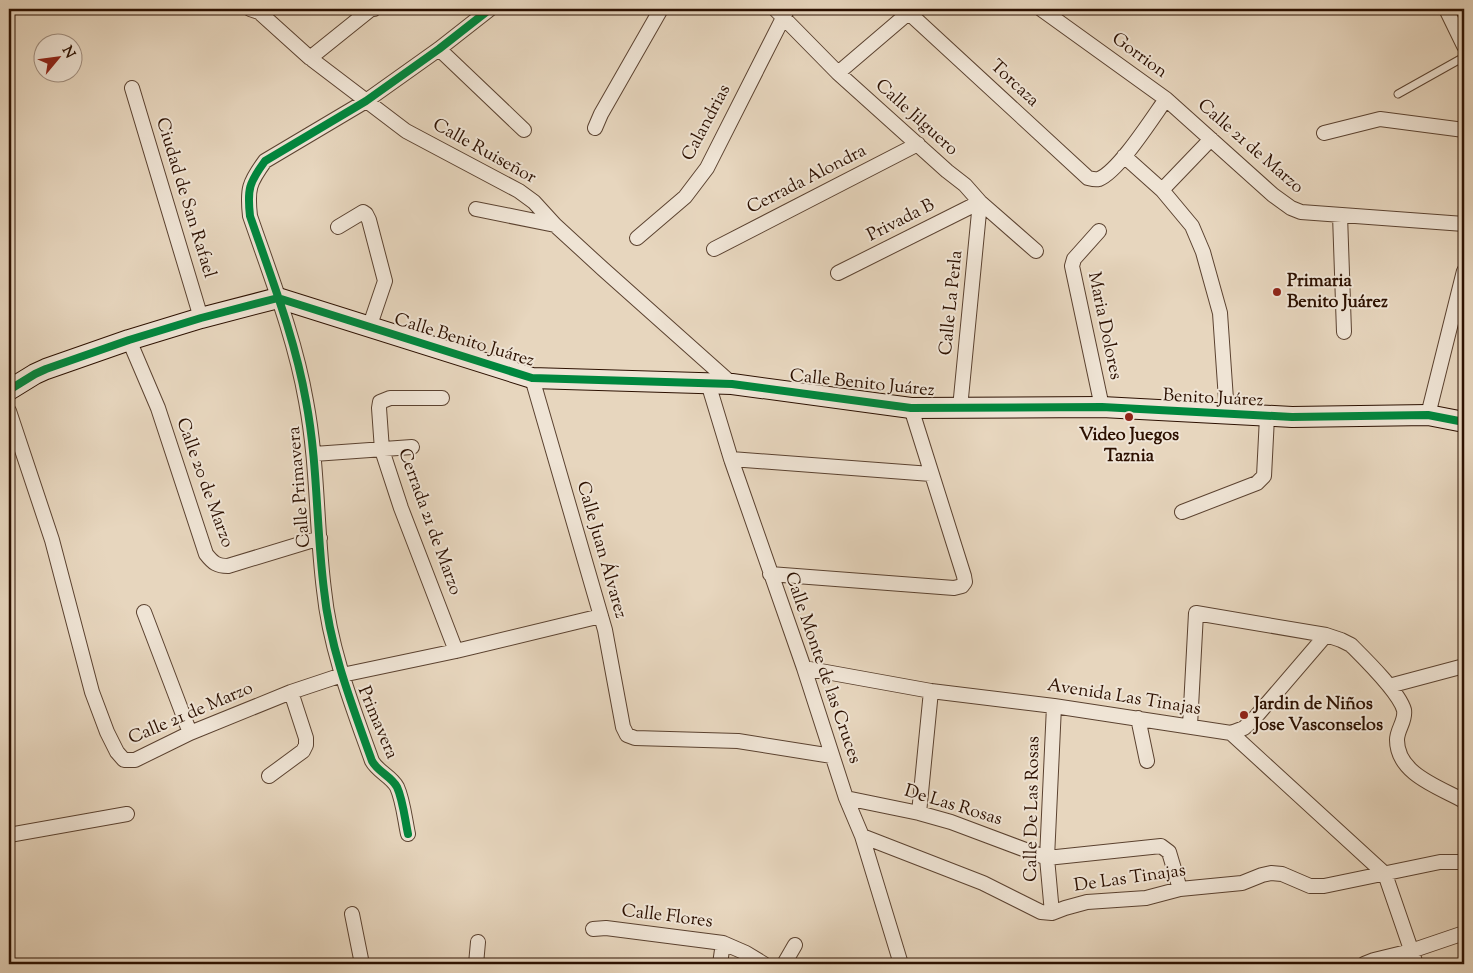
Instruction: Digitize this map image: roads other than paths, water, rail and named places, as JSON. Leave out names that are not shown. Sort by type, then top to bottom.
[{"type":"street","name":"Calle Ruiseñor","points":[[250,9],[259,12],[310,58],[406,131],[519,191],[534,202],[555,225],[732,384]]},
{"type":"street","points":[[310,58],[371,9],[374,9]]},
{"type":"street","points":[[366,102],[439,50],[490,9]]},
{"type":"street","points":[[595,128],[601,114],[661,9]]},
{"type":"street","name":"Gorrion","points":[[1040,9],[1166,99]]},
{"type":"street","points":[[1446,9],[1464,46]]},
{"type":"street","points":[[838,73],[911,11]]},
{"type":"street","name":"Torcaza","points":[[911,11],[1088,178],[1100,179],[1109,173],[1124,156]]},
{"type":"street","name":"Calle Jilguero","points":[[782,12],[838,73],[965,185],[980,202],[1036,251]]},
{"type":"street","name":"Calandrias","points":[[638,238],[685,197],[707,168],[782,12]]},
{"type":"street","points":[[439,50],[524,130]]},
{"type":"street","name":"Ciudad de San Rafael","points":[[132,88],[201,318]]},
{"type":"street","points":[[1166,99],[1124,156],[1162,190],[1192,226],[1203,252],[1220,313],[1227,414]]},
{"type":"street","name":"Calle 21 de Marzo","points":[[1166,99],[1273,195],[1291,208],[1301,212],[1464,224]]},
{"type":"street","name":"Calle Primavera","points":[[342,675],[332,636],[324,590],[314,454],[306,401],[296,352],[250,216],[247,196],[254,175],[265,161],[284,148],[366,102]]},
{"type":"street","points":[[1324,133],[1380,119],[1464,130]]},
{"type":"street","points":[[1162,190],[1211,139]]},
{"type":"street","name":"Cerrada Alondra","points":[[714,249],[918,144]]},
{"type":"street","name":"Privada B","points":[[838,273],[980,202]]},
{"type":"street","name":"Calle La Perla","points":[[960,408],[980,202]]},
{"type":"street","points":[[476,209],[555,225]]},
{"type":"street","points":[[338,227],[363,212],[369,220],[385,281],[369,328]]},
{"type":"street","points":[[1340,215],[1344,332]]},
{"type":"street","name":"Maria Dolores","points":[[1099,231],[1074,259],[1072,266],[1102,408]]},
{"type":"street","points":[[1428,415],[1464,271]]},
{"type":"street","points":[[9,390],[34,374],[46,369],[129,340],[201,318],[278,298]]},
{"type":"street","name":"Calle Benito Juárez","points":[[278,298],[532,378],[732,384],[911,408],[960,408]]},
{"type":"street","name":"Calle 20 de Marzo","points":[[129,340],[158,408],[206,554],[210,560],[215,564],[228,566],[320,538]]},
{"type":"street","name":"Calle Juan Álvarez","points":[[532,378],[601,616],[623,727],[627,735],[635,738],[738,741],[832,756]]},
{"type":"street","name":"Calle Monte de las Cruces","points":[[708,383],[731,459],[804,668],[846,798],[862,836],[901,964]]},
{"type":"street","name":"Cerrada 21 de Marzo","points":[[442,398],[390,398],[380,402],[379,408],[382,450],[401,508],[456,651]]},
{"type":"street","points":[[770,574],[954,588],[962,586],[965,582],[964,576],[911,408]]},
{"type":"street","name":"Benito Juárez","points":[[960,408],[1102,408],[1267,417],[1428,415],[1464,422]]},
{"type":"street","name":"Calle 21 de Marzo","points":[[9,411],[52,540],[92,692],[107,732],[117,752],[124,760],[135,760],[190,733],[291,692],[342,675],[456,651],[601,616]]},
{"type":"street","points":[[1182,512],[1257,483],[1264,476],[1267,417]]},
{"type":"street","points":[[314,454],[412,447]]},
{"type":"street","points":[[731,459],[931,474]]},
{"type":"street","points":[[144,612],[190,733]]},
{"type":"street","points":[[1190,726],[1196,613],[1326,635],[1351,645],[1396,696],[1404,711],[1403,722],[1397,740],[1400,754],[1406,765],[1417,775],[1464,801]]},
{"type":"street","points":[[1326,635],[1253,720],[1244,728],[1231,733],[1385,874],[1413,958]]},
{"type":"street","points":[[1389,686],[1464,666]]},
{"type":"street","name":"Avenida Las Tinajas","points":[[804,668],[931,690],[1138,718],[1231,733]]},
{"type":"street","name":"Primavera","points":[[342,675],[372,761],[376,768],[391,780],[396,787],[408,834]]},
{"type":"street","points":[[919,813],[931,690]]},
{"type":"street","points":[[268,776],[302,751],[306,745],[306,738],[291,692]]},
{"type":"street","name":"Calle De Las Rosas","points":[[1052,913],[1047,858],[1054,706]]},
{"type":"street","points":[[1138,718],[1147,761]]},
{"type":"street","name":"De Las Rosas","points":[[846,798],[919,813],[951,822],[1047,858]]},
{"type":"street","points":[[9,835],[127,814]]},
{"type":"street","points":[[862,836],[983,883],[1041,912],[1052,913]]},
{"type":"street","points":[[1047,858],[1156,846],[1166,848],[1180,889]]},
{"type":"street","name":"De Las Tinajas","points":[[1052,913],[1086,902],[1146,898],[1180,889],[1242,883],[1271,873],[1282,874],[1310,886],[1324,886],[1440,862],[1464,862]]},
{"type":"street","points":[[352,914],[362,964]]},
{"type":"street","name":"Calle Flores","points":[[599,928],[723,943]]},
{"type":"street","points":[[1364,964],[1374,960],[1413,958],[1464,933]]},
{"type":"street","points":[[476,964],[478,942]]},
{"type":"street","points":[[720,964],[723,943],[746,953],[764,964]]},
{"type":"street","points":[[784,964],[796,945]]},
{"type":"lane","points":[[1398,94],[1464,57]]},
{"type":"place","name":"Primaria Benito Juárez","points":[[1277,292]]},
{"type":"place","name":"Video Juegos Taznia","points":[[1129,417]]},
{"type":"place","name":"Jardin de Niños Jose Vasconselos","points":[[1244,715]]}]
